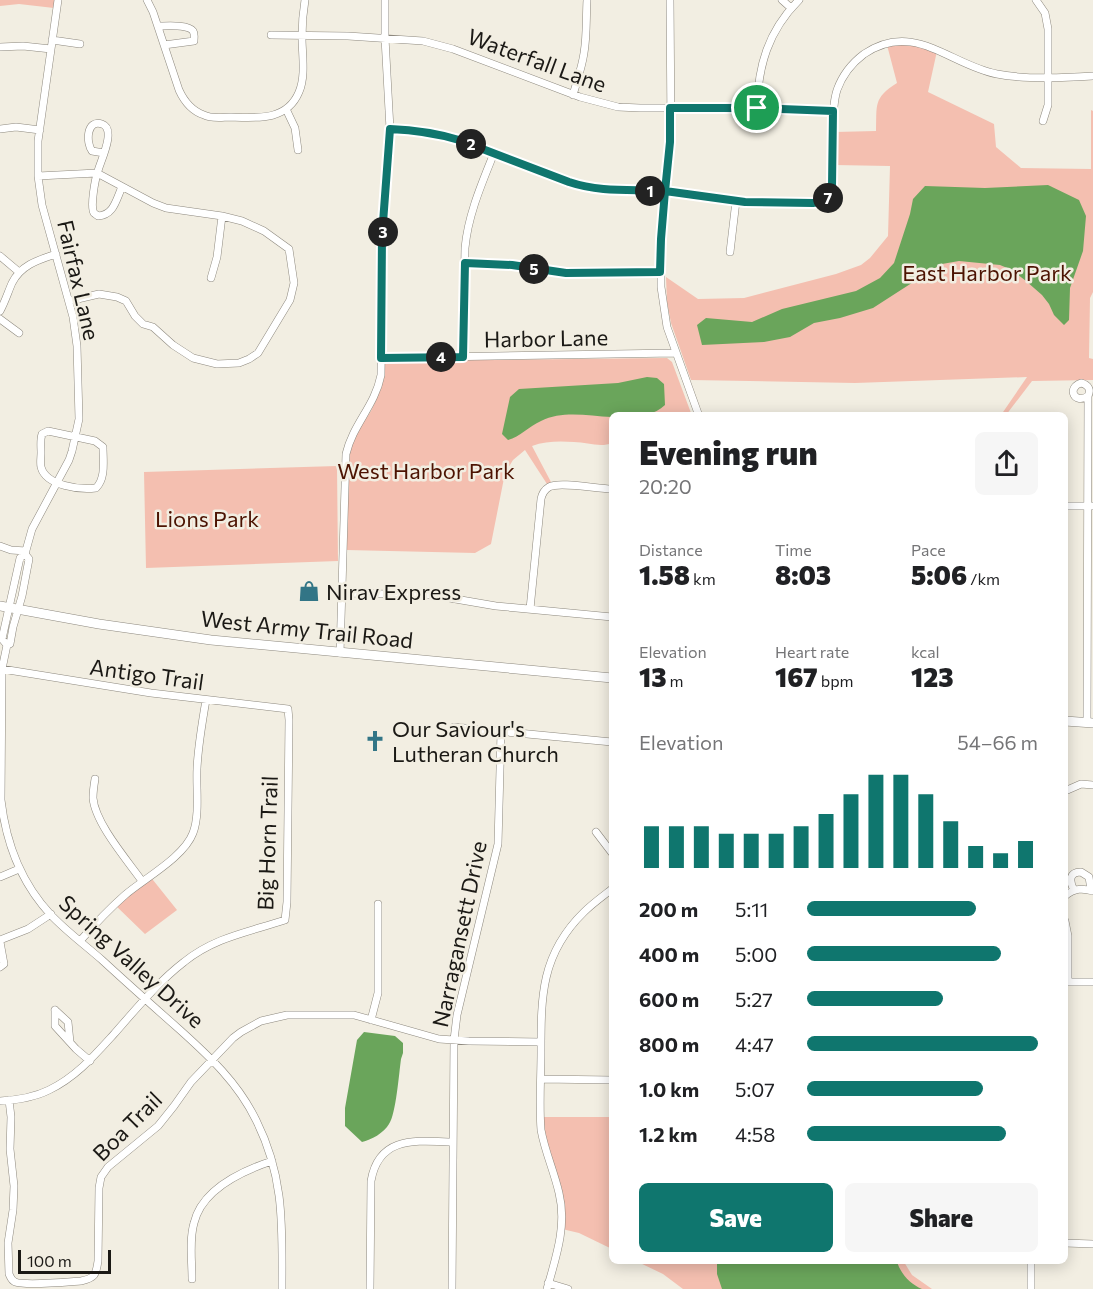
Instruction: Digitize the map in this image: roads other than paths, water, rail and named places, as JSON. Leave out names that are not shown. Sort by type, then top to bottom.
[{"type":"main road","name":"West Army Trail Road","points":[[9,608],[220,641],[609,678]]},
{"type":"main road","points":[[1068,721],[1090,723]]},
{"type":"street","name":"Fairfax Lane","points":[[9,608],[20,558],[26,553],[32,529],[69,460],[80,407],[75,331],[42,205],[38,176],[40,130],[58,0]]},
{"type":"street","points":[[147,0],[182,96],[191,108],[205,116],[265,118],[286,109],[298,95],[301,86],[305,0]]},
{"type":"street","points":[[340,652],[345,454],[352,434],[372,402],[381,375],[382,236],[390,129],[385,0]]},
{"type":"street","points":[[573,95],[584,54],[586,0]]},
{"type":"street","points":[[670,0],[670,142],[661,239],[661,295],[664,318],[697,412]]},
{"type":"street","points":[[782,0],[791,8]]},
{"type":"street","points":[[757,108],[759,75],[765,53],[776,31],[799,0]]},
{"type":"street","points":[[1036,0],[1042,7],[1048,24],[1048,105],[1043,121]]},
{"type":"street","points":[[158,26],[185,26],[191,28],[194,33],[194,41],[164,45]]},
{"type":"street","name":"Waterfall Lane","points":[[271,35],[423,41],[443,46],[573,95],[618,107],[833,111]]},
{"type":"street","points":[[390,129],[441,135],[588,187],[665,191],[736,201],[820,203],[826,200],[831,193],[833,111],[837,88],[853,64],[871,50],[892,43],[911,42],[927,45],[998,75],[1093,76]]},
{"type":"street","points":[[0,47],[80,44]]},
{"type":"street","points":[[286,109],[295,128],[298,150]]},
{"type":"street","points":[[0,129],[16,127],[40,130]]},
{"type":"street","points":[[104,153],[97,173],[94,213],[98,216],[110,213],[122,187]]},
{"type":"street","points":[[463,357],[465,241],[469,222],[494,153]]},
{"type":"street","points":[[38,176],[97,173],[166,208],[242,221],[264,231],[289,249],[294,279],[292,294],[258,352],[239,363],[226,365],[193,358],[173,345],[153,327],[143,324],[126,302],[117,297],[99,294],[69,302]]},
{"type":"street","points":[[730,252],[736,201]]},
{"type":"street","points":[[211,278],[217,257],[222,216]]},
{"type":"street","points":[[0,311],[12,282],[19,272],[34,261],[56,254]]},
{"type":"street","points":[[0,256],[19,272]]},
{"type":"street","points":[[465,263],[512,265],[566,273],[660,272]]},
{"type":"street","points":[[0,319],[19,333]]},
{"type":"street","name":"Harbor Lane","points":[[381,358],[675,353]]},
{"type":"street","points":[[1088,396],[1091,506],[1090,723]]},
{"type":"street","points":[[51,431],[94,441],[103,447],[102,483],[96,488],[74,489],[57,483],[45,474],[41,466],[40,439],[42,434],[51,431]]},
{"type":"street","points":[[530,609],[541,499],[545,490],[559,485],[609,489]]},
{"type":"street","points":[[1068,506],[1091,506]]},
{"type":"street","points":[[0,546],[26,553]]},
{"type":"street","points":[[342,593],[432,595],[496,606],[609,616]]},
{"type":"street","name":"Spring Valley Drive","points":[[9,608],[2,639],[7,645],[2,669],[1,800],[6,835],[20,869],[51,915],[213,1059],[243,1096],[256,1120],[272,1161],[279,1187],[282,1214],[282,1289]]},
{"type":"street","name":"Antigo Trail","points":[[2,669],[103,686],[288,709]]},
{"type":"street","points":[[80,940],[114,904],[183,850],[193,834],[196,822],[198,745],[206,700]]},
{"type":"street","name":"Big Horn Trail","points":[[0,1101],[28,1098],[50,1090],[72,1077],[90,1061],[170,974],[200,951],[236,934],[285,920],[288,709]]},
{"type":"street","points":[[454,727],[609,742]]},
{"type":"street","name":"Narragansett Drive","points":[[452,1289],[454,1040],[498,844],[501,732]]},
{"type":"street","points":[[95,779],[93,800],[98,813],[113,840],[142,881]]},
{"type":"street","points":[[1068,788],[1081,784],[1093,784]]},
{"type":"street","points":[[596,832],[609,849]]},
{"type":"street","points":[[0,878],[20,869]]},
{"type":"street","points":[[1068,894],[1080,888],[1092,890],[1089,877],[1081,872],[1070,877],[1074,890]]},
{"type":"street","points":[[568,1289],[548,1286],[560,1239],[562,1213],[558,1190],[541,1133],[542,998],[544,983],[553,957],[568,931],[584,912],[609,891]]},
{"type":"street","points":[[371,1020],[378,993],[378,904]]},
{"type":"street","points":[[0,967],[4,964],[0,941],[28,929],[51,915]]},
{"type":"street","points":[[1068,982],[1093,982]]},
{"type":"street","name":"Boa Trail","points":[[9,1100],[14,1193],[8,1243],[9,1274],[15,1281],[26,1283],[81,1281],[88,1280],[97,1272],[99,1188],[104,1172],[158,1126],[191,1082],[241,1032],[253,1025],[274,1017],[295,1014],[346,1015],[439,1039],[541,1042]]},
{"type":"street","points":[[70,1042],[90,1061]]},
{"type":"street","points":[[541,1079],[609,1080]]},
{"type":"street","points":[[370,1289],[371,1181],[375,1165],[382,1154],[393,1146],[403,1143],[453,1142]]},
{"type":"street","points":[[192,1279],[192,1229],[201,1206],[212,1194],[231,1180],[272,1161]]},
{"type":"street","points":[[1068,1243],[1093,1244]]},
{"type":"street","points":[[1031,1264],[1031,1289]]},
{"type":"place","name":"Nirav Express","points":[[309,591]]},
{"type":"place","name":"Our Saviour's Lutheran Church","points":[[375,741]]},
{"type":"park label","name":"East Harbor Park","points":[[987,272]]},
{"type":"park label","name":"West Harbor Park","points":[[426,470]]},
{"type":"park label","name":"Lions Park","points":[[207,518]]}]
